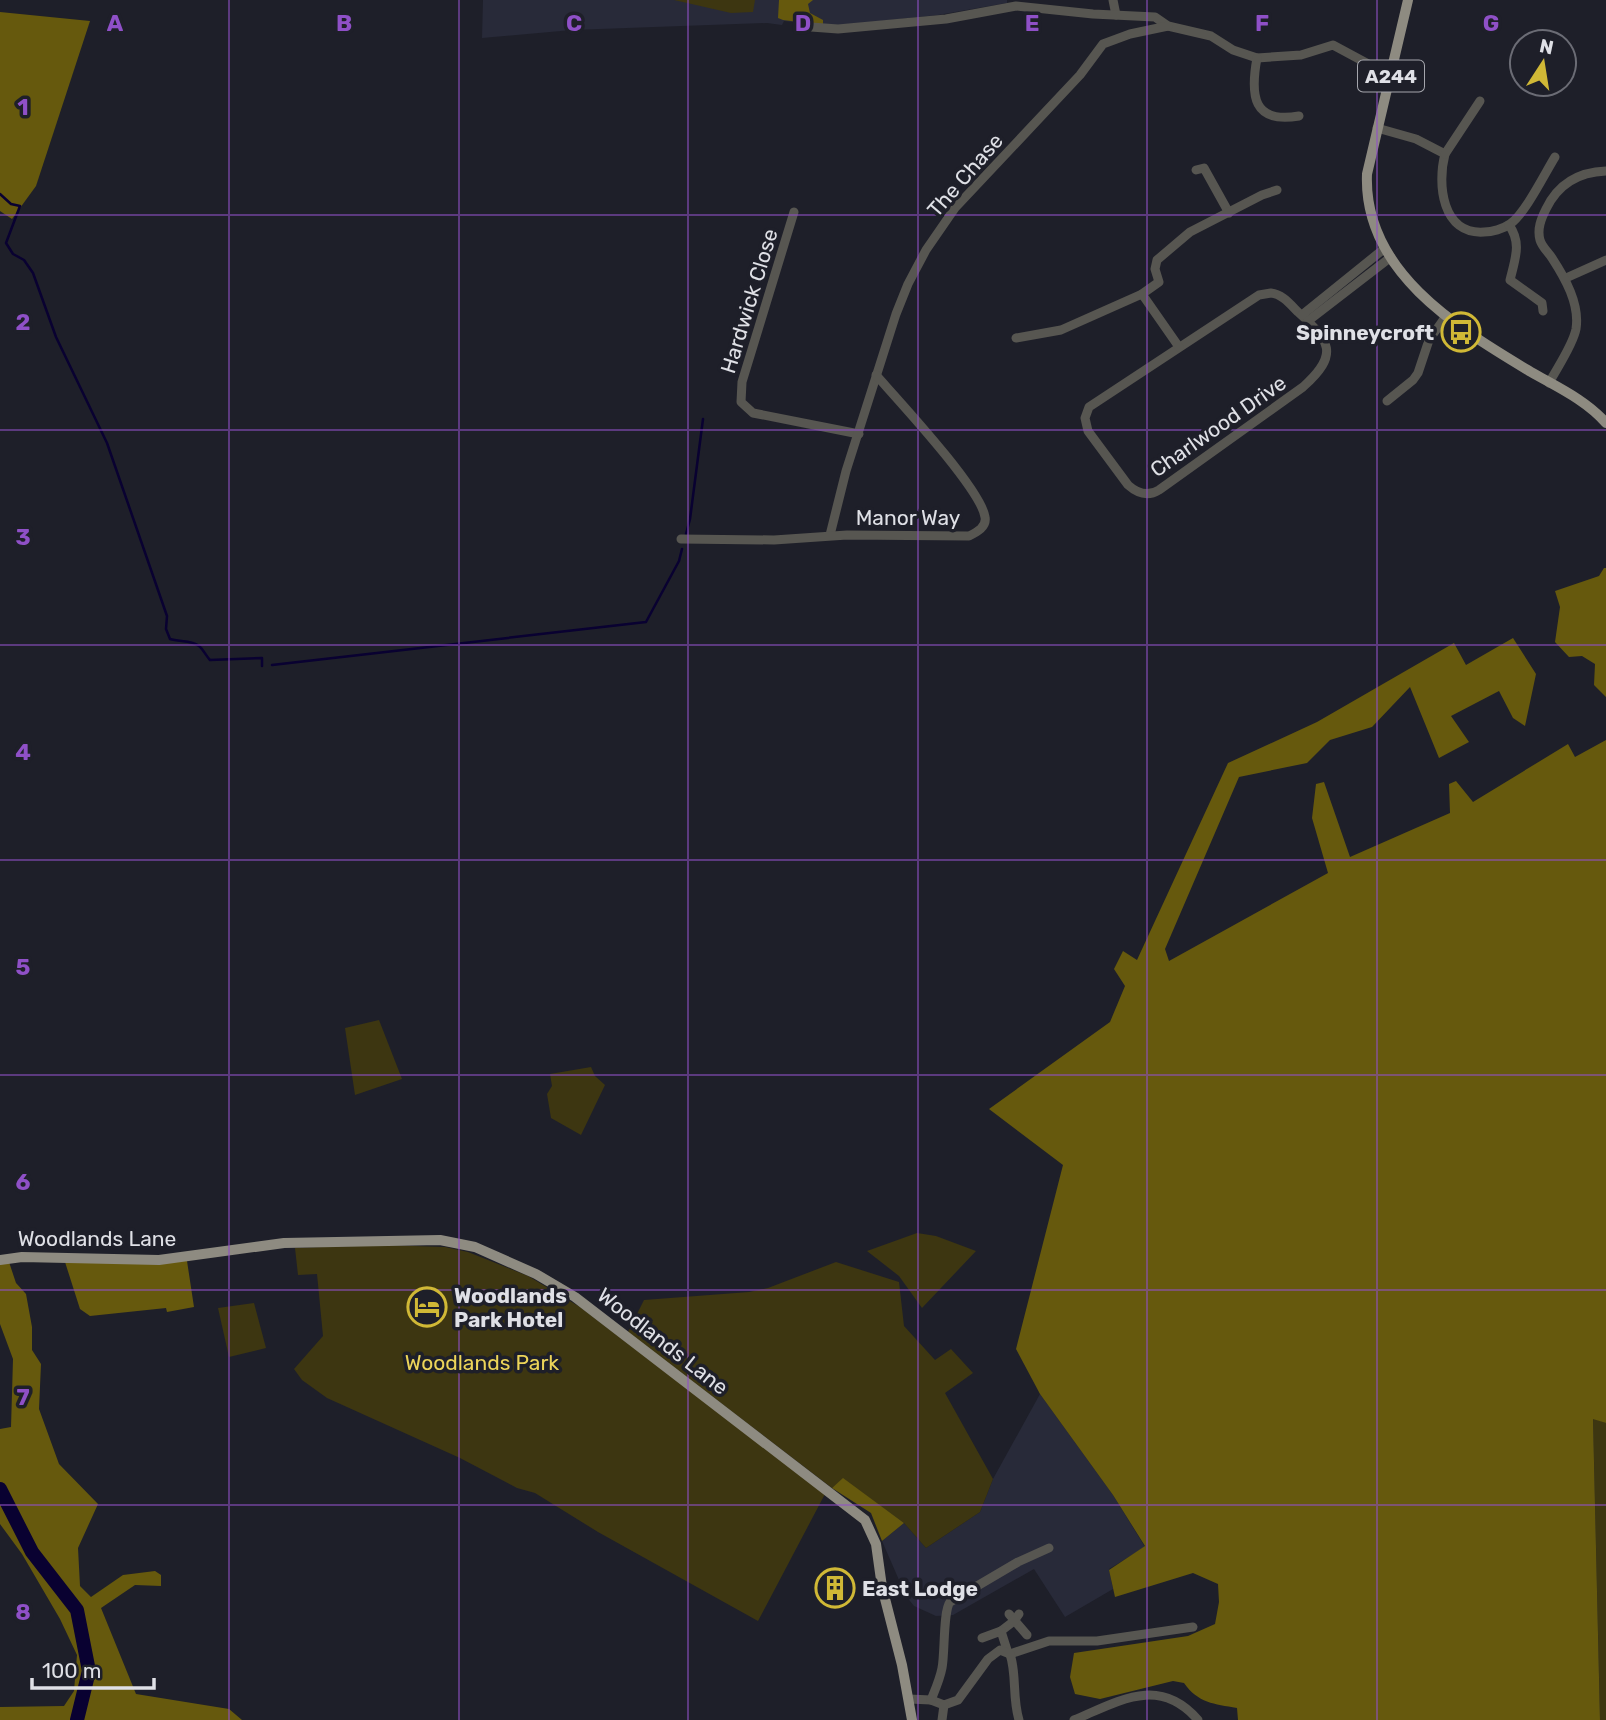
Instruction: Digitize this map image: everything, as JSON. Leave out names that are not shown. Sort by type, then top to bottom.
[{"type":"main road","name":"A244","points":[[1408,0],[1371,152],[1367,192],[1370,211],[1388,253],[1418,293],[1446,316],[1590,407],[1606,422]]},
{"type":"main road","name":"Woodlands Lane","points":[[0,1260],[22,1257],[159,1261],[284,1242],[440,1240],[475,1247],[536,1274],[575,1297],[865,1520],[876,1544],[882,1587],[912,1720]]},
{"type":"street","points":[[1113,0],[1116,15]]},
{"type":"street","points":[[811,27],[838,29],[946,19],[1016,6],[1154,17],[1168,26],[1203,34],[1233,50],[1257,58],[1301,55],[1333,45],[1339,46],[1372,66],[1392,73]]},
{"type":"street","name":"The Chase","points":[[830,535],[846,471],[876,375],[908,284],[926,250],[955,208],[1080,75],[1103,44],[1130,34],[1168,26]]},
{"type":"street","points":[[1257,58],[1254,87],[1259,107],[1278,118],[1299,116]]},
{"type":"street","points":[[1480,101],[1445,154],[1441,167],[1441,190],[1453,220],[1476,233],[1509,225],[1518,217],[1555,157]]},
{"type":"street","points":[[1377,128],[1416,139],[1445,154]]},
{"type":"street","points":[[1196,170],[1204,168],[1229,213]]},
{"type":"street","points":[[1549,383],[1576,329],[1573,302],[1566,278],[1541,244],[1539,225],[1550,201],[1561,187],[1578,176],[1593,171],[1606,171]]},
{"type":"street","points":[[1016,338],[1061,330],[1142,294],[1159,282],[1155,269],[1157,260],[1190,233],[1262,195],[1277,190]]},
{"type":"street","name":"Hardwick Close","points":[[794,212],[742,382],[741,402],[753,413],[859,434]]},
{"type":"street","points":[[1509,225],[1517,237],[1517,252],[1510,280],[1542,303],[1543,311]]},
{"type":"street","points":[[1305,318],[1388,253]]},
{"type":"street","points":[[1566,278],[1606,260]]},
{"type":"street","name":"Charlwood Drive","points":[[1265,293],[1282,296],[1305,318],[1323,337],[1328,350],[1314,378],[1154,493],[1140,493],[1128,485],[1088,431],[1086,412],[1094,403],[1265,293]]},
{"type":"street","points":[[1142,294],[1179,347]]},
{"type":"street","points":[[1387,401],[1418,373],[1429,340],[1446,316]]},
{"type":"street","name":"Manor Way","points":[[681,538],[774,540],[812,539],[830,535],[969,536],[979,531],[986,517],[968,485],[876,375]]},
{"type":"street","points":[[931,1700],[942,1670],[946,1608],[950,1602],[1018,1562],[1049,1548]]},
{"type":"street","points":[[982,1638],[1001,1631],[1014,1616],[1027,1635]]},
{"type":"street","points":[[909,1699],[931,1700],[944,1705],[958,1700],[988,1659],[1000,1650],[1009,1653],[1049,1641],[1097,1641],[1193,1627]]},
{"type":"street","points":[[1001,1631],[1009,1653],[1014,1701],[1019,1720]]},
{"type":"street","points":[[1074,1720],[1115,1701],[1144,1695],[1171,1698],[1182,1703],[1198,1720]]},
{"type":"street","points":[[942,1720],[944,1705]]},
{"type":"shaded area","points":[[483,0],[1007,0],[1007,3],[938,15],[833,26],[784,21],[782,25],[767,23],[572,30],[482,38]]},
{"type":"shaded area","points":[[779,0],[813,0],[808,4],[810,13],[823,20],[823,25],[778,18]]},
{"type":"shaded area","points":[[0,12],[90,21],[36,186],[12,219],[0,211]]},
{"type":"shaded area","points":[[1604,568],[1606,697],[1594,685],[1595,664],[1582,656],[1569,657],[1555,642],[1560,607],[1555,591],[1599,576]]},
{"type":"shaded area","points":[[1513,638],[1536,674],[1525,726],[1513,718],[1499,691],[1451,716],[1469,742],[1439,758],[1410,687],[1372,727],[1330,740],[1307,763],[1239,777],[1165,949],[1169,961],[1328,873],[1312,818],[1316,784],[1324,782],[1350,857],[1450,813],[1449,784],[1456,781],[1473,802],[1568,744],[1575,757],[1606,740],[1606,1423],[1593,1419],[1600,1720],[1238,1720],[1237,1708],[1207,1702],[1195,1695],[1184,1683],[1173,1681],[1100,1699],[1075,1694],[1070,1677],[1074,1653],[1188,1636],[1215,1624],[1219,1602],[1218,1584],[1193,1573],[1115,1597],[1109,1570],[1145,1546],[1113,1495],[1040,1394],[1016,1349],[1063,1165],[989,1109],[1110,1022],[1125,986],[1114,969],[1123,951],[1137,960],[1228,763],[1317,722],[1454,643],[1466,665]]},
{"type":"shaded area","points":[[187,1261],[194,1307],[167,1312],[166,1308],[90,1316],[80,1309],[65,1262]]},
{"type":"shaded area","points":[[9,1262],[16,1283],[26,1294],[32,1327],[32,1350],[41,1364],[39,1409],[59,1464],[98,1504],[78,1548],[80,1586],[91,1597],[123,1575],[155,1571],[161,1575],[161,1586],[135,1585],[101,1608],[136,1694],[229,1709],[242,1720],[0,1720],[0,1707],[64,1706],[74,1691],[77,1655],[60,1619],[22,1554],[0,1524],[0,1429],[11,1427],[13,1359],[0,1324],[0,1264]]},
{"type":"shaded area","points":[[1040,1394],[1113,1495],[1145,1547],[1109,1569],[1113,1589],[1065,1617],[1034,1569],[953,1615],[936,1616],[914,1606],[906,1596],[882,1541],[904,1523],[926,1548],[980,1512],[993,1479]]},
{"type":"shaded area","points":[[843,1478],[904,1523],[882,1541],[871,1513],[832,1488]]},
{"type":"green space","points":[[674,0],[755,0],[753,12],[731,13]]},
{"type":"green space","points":[[379,1020],[402,1079],[355,1095],[345,1028]]},
{"type":"green space","points":[[591,1067],[595,1076],[605,1085],[581,1135],[551,1118],[547,1094],[552,1086],[550,1074]]},
{"type":"green space","points":[[917,1233],[936,1236],[976,1251],[922,1308],[899,1276],[867,1251]]},
{"type":"green space","name":"Woodlands Park","points":[[381,1245],[445,1247],[468,1252],[528,1276],[580,1307],[825,1494],[758,1621],[598,1532],[535,1493],[517,1488],[460,1458],[327,1398],[302,1380],[294,1369],[323,1336],[317,1274],[298,1275],[295,1248]]},
{"type":"green space","points":[[836,1262],[899,1282],[904,1326],[935,1360],[951,1349],[973,1373],[945,1393],[993,1479],[980,1512],[926,1548],[904,1523],[843,1479],[832,1488],[628,1332],[644,1300],[749,1292],[768,1288]]},
{"type":"green space","points":[[254,1303],[266,1348],[229,1357],[218,1308]]},
{"type":"green space","points":[[1593,1418],[1606,1423],[1606,1720],[1600,1720]]},
{"type":"waterway","points":[[0,194],[11,204],[20,206],[6,243],[13,254],[24,260],[33,273],[56,337],[107,443],[167,616],[166,629],[170,639],[196,644],[210,660],[262,658],[262,666]]},
{"type":"waterway","points":[[686,534],[703,419]]},
{"type":"waterway","points":[[272,665],[646,622],[679,561],[682,549]]},
{"type":"waterway","points":[[0,1489],[32,1552],[77,1610],[89,1671],[77,1720]]},
{"type":"place","name":"Spinneycroft","points":[[1461,332]]},
{"type":"place","name":"Woodlands Park Hotel","points":[[427,1307]]},
{"type":"place","name":"East Lodge","points":[[835,1588]]}]
